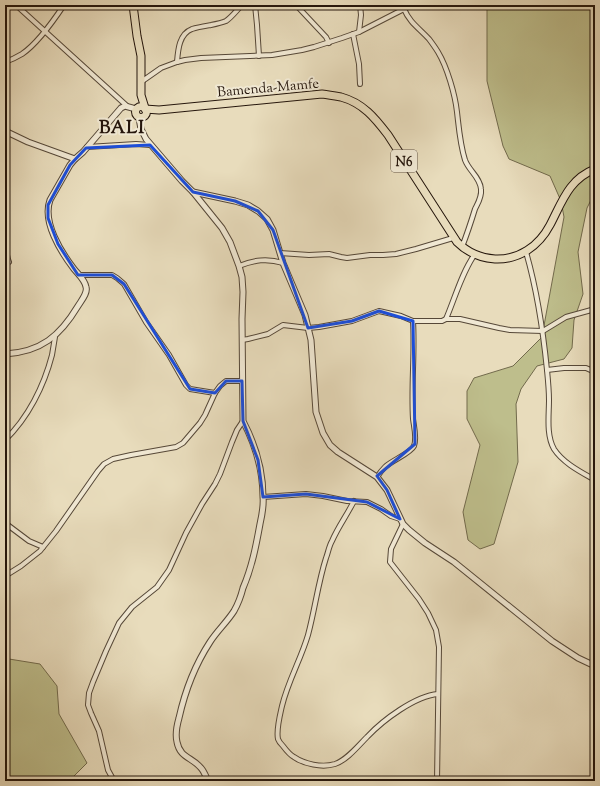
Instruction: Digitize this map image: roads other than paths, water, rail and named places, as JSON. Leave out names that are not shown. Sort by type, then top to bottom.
[{"type":"highway","points":[[133,5],[141,56],[141,111]]},
{"type":"highway","name":"Bamenda-Mamfe","points":[[141,111],[322,94],[341,97],[353,102],[367,110],[381,125],[453,238],[462,247],[475,254],[491,259],[516,256],[526,252],[536,244],[545,234],[567,191],[577,180],[592,170]]},
{"type":"street","points":[[16,5],[127,106],[141,111],[142,133],[150,145],[182,182],[193,192],[222,228],[230,242],[242,277],[244,292],[242,319],[243,421],[248,431],[261,472],[263,497],[262,514],[250,571],[241,594],[234,611],[211,640],[199,660],[183,702],[178,724],[176,740],[178,748],[182,754],[201,768],[208,781]]},
{"type":"street","points":[[5,62],[23,53],[45,32],[64,5]]},
{"type":"street","points":[[177,62],[179,45],[187,32],[193,28],[225,21],[242,5]]},
{"type":"street","points":[[255,5],[258,25],[259,56]]},
{"type":"street","points":[[296,5],[326,37],[329,43]]},
{"type":"street","points":[[359,32],[361,15],[360,5]]},
{"type":"street","points":[[141,82],[161,68],[177,62],[200,58],[259,56],[291,52],[329,43],[359,32],[409,5]]},
{"type":"street","points":[[404,9],[411,22],[429,39],[438,52],[445,67],[457,111],[460,140],[464,156],[467,165],[480,182],[480,200],[462,247]]},
{"type":"street","points":[[353,34],[359,64],[360,84]]},
{"type":"street","points":[[5,354],[29,350],[41,345],[55,336],[72,316],[86,291],[86,284],[64,257],[51,229],[48,205],[75,159],[120,108],[127,106]]},
{"type":"street","points":[[5,132],[75,159]]},
{"type":"street","points":[[86,148],[136,144],[150,145]]},
{"type":"street","points":[[193,192],[235,201],[248,206],[258,211],[270,224],[312,340],[315,406],[319,424],[330,445],[338,452],[376,476],[387,490],[403,524],[425,543],[460,567],[552,641],[578,658],[595,666]]},
{"type":"street","points":[[6,214],[6,242],[9,262]]},
{"type":"street","points":[[280,253],[309,255],[329,254],[347,258],[396,254],[453,238]]},
{"type":"street","points":[[526,252],[543,331],[549,400],[549,430],[551,440],[554,448],[560,456],[576,469],[594,478]]},
{"type":"street","points":[[446,319],[466,269],[475,254]]},
{"type":"street","points":[[239,266],[252,261],[264,259],[283,263]]},
{"type":"street","points":[[78,275],[112,276],[124,284],[146,322],[169,355],[186,385],[190,389],[215,394]]},
{"type":"street","points":[[242,340],[268,334],[283,325],[308,328],[319,327],[352,321],[379,311],[413,321],[442,321],[446,319],[460,319],[510,330],[543,331],[566,318],[595,309]]},
{"type":"street","points":[[376,476],[385,467],[410,451],[414,444],[415,431],[412,408],[414,344],[413,321]]},
{"type":"street","points":[[5,440],[14,431],[32,405],[48,368],[55,336]]},
{"type":"street","points":[[547,370],[586,368],[595,372]]},
{"type":"street","points":[[5,576],[43,548],[104,464],[113,459],[176,447],[183,443],[206,415],[220,386],[226,381],[242,381]]},
{"type":"street","points":[[114,781],[108,770],[99,731],[88,705],[93,682],[118,623],[132,607],[154,590],[169,570],[186,533],[202,504],[218,480],[237,430],[243,421]]},
{"type":"street","points":[[263,497],[306,494],[367,502],[391,516],[400,519]]},
{"type":"street","points":[[354,501],[331,542],[322,571],[308,636],[285,696],[278,732],[279,742],[293,757],[305,762],[317,765],[334,764],[341,761],[368,735],[411,702],[424,696],[438,694]]},
{"type":"street","points":[[5,522],[29,542],[43,548]]},
{"type":"street","points":[[403,524],[391,550],[390,562],[419,599],[436,630],[438,647],[437,781],[446,781]]},
{"type":"district","name":"BALI","points":[[122,127]]}]
